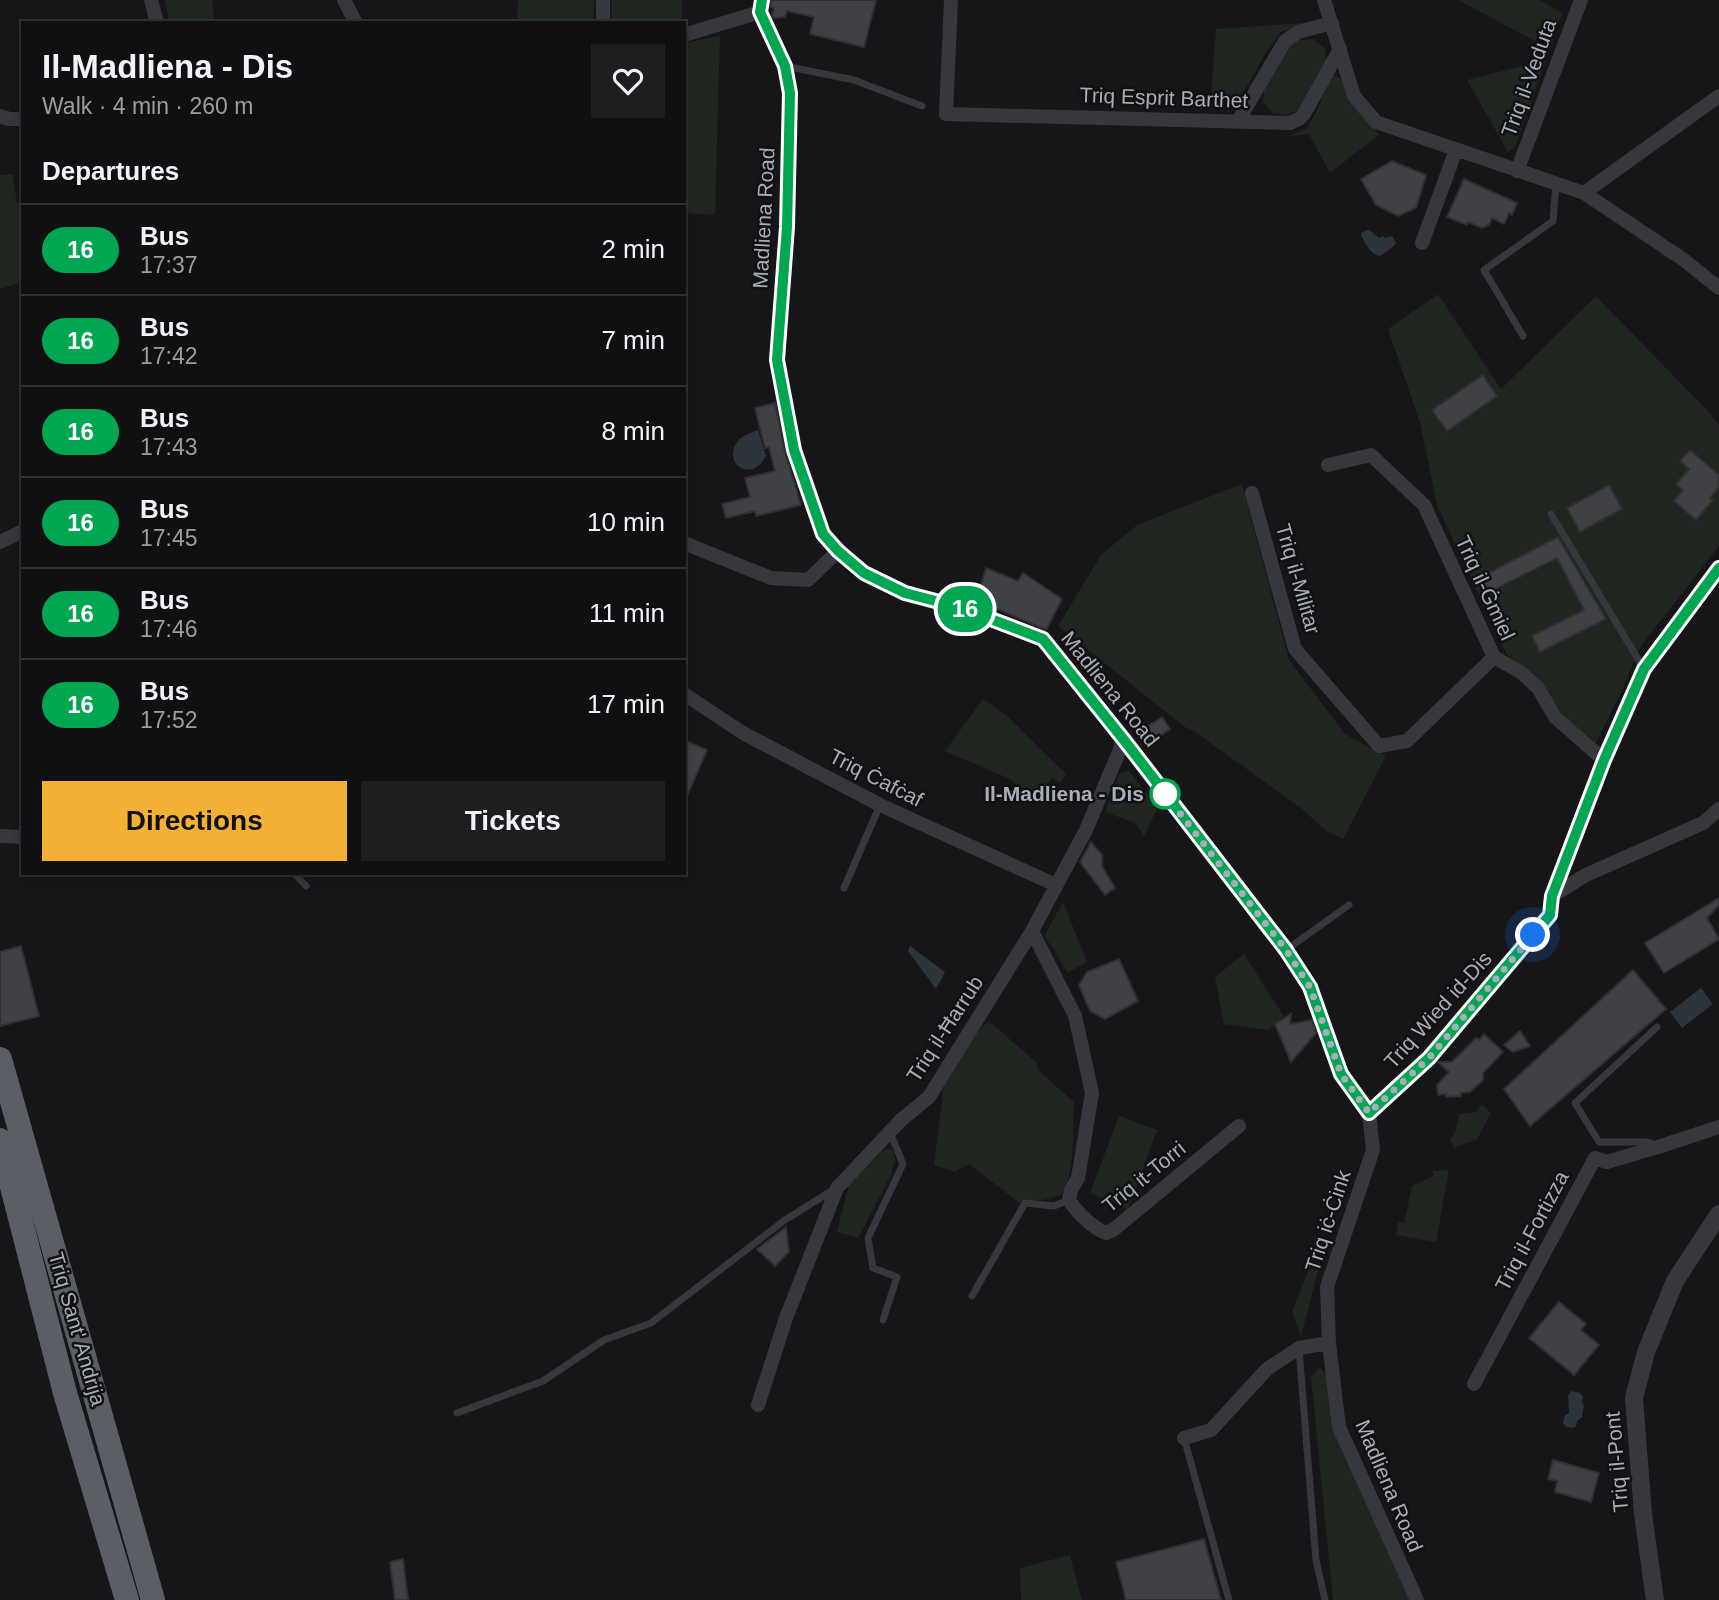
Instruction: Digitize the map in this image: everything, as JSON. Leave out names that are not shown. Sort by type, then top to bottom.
[{"type":"highway","name":"Triq Sant' Andrija","points":[[0,1059],[153,1600]]},
{"type":"highway","name":"Triq Sant' Andrija","points":[[0,1143],[65,1393],[127,1600]]},
{"type":"street","points":[[151,0],[156,21]]},
{"type":"street","points":[[344,0],[355,21]]},
{"type":"street","points":[[603,0],[603,21]]},
{"type":"street","name":"Triq Esprit Barthet","points":[[951,0],[946,114],[1290,123],[1304,114],[1340,49]]},
{"type":"street","points":[[1324,0],[1354,96],[1376,122],[1584,193],[1684,260],[1719,288]]},
{"type":"street","name":"Triq il-Veduta","points":[[1517,171],[1581,0]]},
{"type":"street","points":[[686,34],[761,6]]},
{"type":"street","name":"Madliena Road","points":[[761,6],[785,66],[790,93],[787,227],[777,360],[794,450],[823,534],[864,573],[905,593],[962,608],[1043,639],[1286,950],[1310,987],[1341,1074],[1369,1113]]},
{"type":"street","points":[[1238,121],[1285,41],[1298,32],[1332,23]]},
{"type":"street","points":[[1584,193],[1719,96]]},
{"type":"street","points":[[0,116],[21,119]]},
{"type":"street","points":[[1422,243],[1456,150]]},
{"type":"street","name":"Triq il-Ġmiel","points":[[1328,465],[1371,454],[1424,505],[1494,657],[1522,673],[1538,688],[1555,717],[1604,760]]},
{"type":"street","name":"Triq il-Militar","points":[[1252,493],[1295,649],[1379,746],[1407,741],[1494,657]]},
{"type":"street","points":[[0,542],[21,532]]},
{"type":"street","points":[[686,544],[771,578],[808,580],[838,551]]},
{"type":"street","name":"Triq Wied id-Dis","points":[[1369,1113],[1429,1058],[1550,915],[1552,896],[1604,760],[1644,669],[1719,568]]},
{"type":"street","name":"Triq Ċafċaf","points":[[686,695],[743,733],[880,805],[1056,885]]},
{"type":"street","name":"Triq il-Ħarrub","points":[[758,1405],[786,1318],[837,1188],[890,1132],[929,1097],[1032,931],[1086,830],[1124,740]]},
{"type":"street","points":[[1552,896],[1586,875],[1703,823],[1719,809]]},
{"type":"street","points":[[0,836],[21,837]]},
{"type":"street","name":"Triq it-Torri","points":[[1032,931],[1075,1016],[1092,1093],[1078,1178],[1069,1200],[1073,1207],[1099,1230],[1106,1233],[1113,1230],[1239,1126]]},
{"type":"street","name":"Triq iċ-Ċink","points":[[1329,1343],[1328,1287],[1373,1150],[1369,1113]]},
{"type":"street","name":"Triq il-Fortizza","points":[[1474,1384],[1595,1158],[1607,1162],[1719,1127]]},
{"type":"street","name":"Triq il-Pont","points":[[1655,1600],[1643,1514],[1634,1398],[1647,1352],[1675,1281],[1719,1214]]},
{"type":"street","points":[[1184,1438],[1212,1430],[1267,1369],[1298,1348],[1329,1343]]},
{"type":"street","name":"Madliena Road","points":[[1329,1343],[1339,1427],[1417,1600]]},
{"type":"lane","points":[[785,66],[855,80],[922,106]]},
{"type":"lane","points":[[1523,336],[1484,270],[1553,221],[1556,183]]},
{"type":"lane","points":[[1551,514],[1644,669]]},
{"type":"lane","points":[[844,888],[880,805]]},
{"type":"lane","points":[[296,875],[306,886]]},
{"type":"lane","points":[[1286,950],[1349,905]]},
{"type":"lane","name":"Triq il-Fortizza","points":[[1657,1027],[1575,1103],[1599,1142],[1647,1142],[1661,1146]]},
{"type":"lane","points":[[883,1320],[897,1276],[873,1268],[869,1238],[904,1164],[890,1132]]},
{"type":"lane","points":[[457,1412],[543,1381],[604,1340],[651,1323],[785,1220],[837,1188]]},
{"type":"lane","points":[[972,1296],[1025,1203],[1054,1206],[1069,1200]]},
{"type":"lane","points":[[1298,1348],[1315,1560],[1325,1600]]},
{"type":"lane","points":[[1184,1438],[1229,1600]]},
{"type":"shaded area","points":[[165,0],[213,0],[214,19],[169,21]]},
{"type":"shaded area","points":[[518,0],[594,0],[593,21],[517,20]]},
{"type":"shaded area","points":[[612,0],[682,0],[682,21],[611,21]]},
{"type":"shaded area","points":[[1461,0],[1540,0],[1562,13],[1550,49]]},
{"type":"shaded area","points":[[1305,23],[1281,32],[1240,96],[1210,110],[1216,29]]},
{"type":"shaded area","points":[[720,36],[715,215],[686,213],[686,43]]},
{"type":"shaded area","points":[[1313,39],[1325,48],[1326,63],[1302,107],[1289,115],[1273,113],[1263,102],[1264,87],[1292,43]]},
{"type":"shaded area","points":[[1546,60],[1515,147],[1508,152],[1467,80]]},
{"type":"shaded area","points":[[1332,74],[1339,77],[1379,135],[1330,173],[1309,134],[1290,136],[1307,128]]},
{"type":"shaded area","points":[[13,174],[17,203],[21,203],[21,283],[0,289],[0,175]]},
{"type":"shaded area","points":[[1367,230],[1379,238],[1392,236],[1396,243],[1380,256],[1377,255],[1361,236],[1361,233]]},
{"type":"shaded area","points":[[1438,294],[1501,389],[1596,296],[1719,425],[1719,546],[1641,646],[1596,743],[1563,715],[1537,677],[1507,655],[1437,505],[1420,423],[1388,329]]},
{"type":"shaded area","points":[[758,430],[766,456],[760,465],[746,470],[735,463],[734,449],[742,437]]},
{"type":"shaded area","points":[[1242,484],[1289,660],[1345,734],[1386,756],[1343,839],[1325,830],[1301,808],[1185,727],[1058,626],[1101,555],[1137,525]]},
{"type":"shaded area","points":[[983,699],[1007,716],[1066,774],[1060,783],[1052,777],[1038,802],[1010,779],[945,751]]},
{"type":"shaded area","points":[[1129,771],[1158,807],[1144,836],[1135,823],[1105,812],[1119,773]]},
{"type":"shaded area","points":[[1063,902],[1087,962],[1067,973],[1044,936]]},
{"type":"shaded area","points":[[910,946],[945,972],[936,989],[908,951]]},
{"type":"shaded area","points":[[1244,954],[1285,1018],[1268,1030],[1224,1024],[1215,977]]},
{"type":"shaded area","points":[[1701,988],[1713,1004],[1682,1028],[1670,1012]]},
{"type":"shaded area","points":[[989,1021],[1037,1063],[1038,1070],[1074,1102],[1069,1177],[1061,1194],[1052,1198],[1018,1202],[969,1164],[955,1172],[934,1165],[944,1085],[972,1037]]},
{"type":"shaded area","points":[[1482,1104],[1491,1113],[1477,1139],[1454,1148],[1450,1139],[1455,1133],[1459,1114],[1476,1112]]},
{"type":"shaded area","points":[[1119,1116],[1157,1130],[1128,1209],[1090,1193]]},
{"type":"shaded area","points":[[885,1149],[892,1149],[895,1160],[891,1175],[858,1238],[837,1232],[849,1184]]},
{"type":"shaded area","points":[[1449,1170],[1436,1242],[1396,1235],[1398,1222],[1404,1223],[1412,1186],[1433,1176],[1433,1171]]},
{"type":"shaded area","points":[[1322,1255],[1301,1337],[1292,1311],[1307,1274]]},
{"type":"shaded area","points":[[1319,1368],[1328,1374],[1333,1430],[1412,1600],[1333,1600],[1311,1377]]},
{"type":"shaded area","points":[[1572,1391],[1580,1393],[1584,1405],[1582,1417],[1573,1428],[1566,1427],[1563,1423],[1565,1415],[1569,1413],[1568,1395]]},
{"type":"shaded area","points":[[1070,1555],[1082,1600],[1021,1600],[1020,1568]]},
{"type":"building","points":[[771,0],[876,0],[864,47],[810,34],[814,17],[787,11],[785,17],[773,18]]},
{"type":"building","points":[[1392,161],[1426,175],[1416,208],[1398,216],[1376,205],[1361,179]]},
{"type":"building","points":[[1464,179],[1517,203],[1504,224],[1492,218],[1489,225],[1482,228],[1447,217]]},
{"type":"building","points":[[1483,375],[1497,396],[1447,431],[1432,410]]},
{"type":"building","points":[[775,403],[785,452],[801,505],[756,516],[755,511],[726,518],[722,504],[750,497],[745,478],[775,471],[769,447],[765,448],[755,408]]},
{"type":"building","points":[[1690,450],[1719,475],[1719,487],[1710,498],[1713,500],[1696,520],[1674,501],[1683,490],[1676,484],[1689,469],[1680,461]]},
{"type":"building","points":[[1609,485],[1622,509],[1580,532],[1567,508]]},
{"type":"building","points":[[1558,537],[1606,619],[1540,652],[1532,636],[1584,610],[1557,558],[1487,593],[1479,578]]},
{"type":"building","points":[[986,568],[1018,581],[1023,573],[1062,599],[1046,630],[977,600]]},
{"type":"building","points":[[1162,717],[1170,729],[1146,746],[1137,733]]},
{"type":"building","points":[[686,741],[707,750],[686,798]]},
{"type":"building","points":[[1091,842],[1102,855],[1102,866],[1115,888],[1105,895],[1080,862]]},
{"type":"building","points":[[1719,898],[1719,905],[1707,918],[1719,939],[1664,973],[1645,943]]},
{"type":"building","points":[[21,946],[39,1016],[0,1026],[0,952]]},
{"type":"building","points":[[1119,959],[1138,1001],[1105,1019],[1090,1011],[1079,985],[1087,972]]},
{"type":"building","points":[[1633,970],[1666,1009],[1530,1126],[1504,1089]]},
{"type":"building","points":[[1291,1014],[1290,1024],[1312,1020],[1316,1033],[1291,1062],[1275,1024]]},
{"type":"building","points":[[1520,1031],[1530,1046],[1513,1052],[1504,1045]]},
{"type":"building","points":[[1484,1034],[1503,1052],[1483,1073],[1483,1080],[1470,1092],[1461,1093],[1461,1096],[1438,1095],[1437,1085],[1449,1072],[1438,1062],[1452,1062],[1476,1038],[1479,1040]]},
{"type":"building","points":[[786,1227],[789,1252],[775,1266],[757,1249]]},
{"type":"building","points":[[1559,1302],[1586,1324],[1581,1330],[1599,1345],[1574,1375],[1529,1338]]},
{"type":"building","points":[[1553,1460],[1599,1473],[1591,1502],[1555,1492],[1557,1481],[1548,1479]]},
{"type":"building","points":[[1204,1539],[1221,1600],[1126,1600],[1116,1562]]},
{"type":"building","points":[[403,1559],[408,1600],[395,1600],[390,1562]]},
{"type":"bus line","name":"16","points":[[762,0],[760,12],[785,66],[790,93],[787,227],[777,360],[794,450],[823,534],[864,573],[905,593],[962,608],[1043,639],[1286,950],[1310,987],[1341,1074],[1369,1113],[1429,1058],[1550,915],[1552,896],[1604,760],[1644,669],[1719,568]]},
{"type":"place","name":"Il-Madliena - Dis","points":[[1165,794]]},
{"type":"route","points":[[1165,794],[1286,950],[1310,987],[1341,1074],[1369,1113],[1429,1058],[1533,935]]}]
